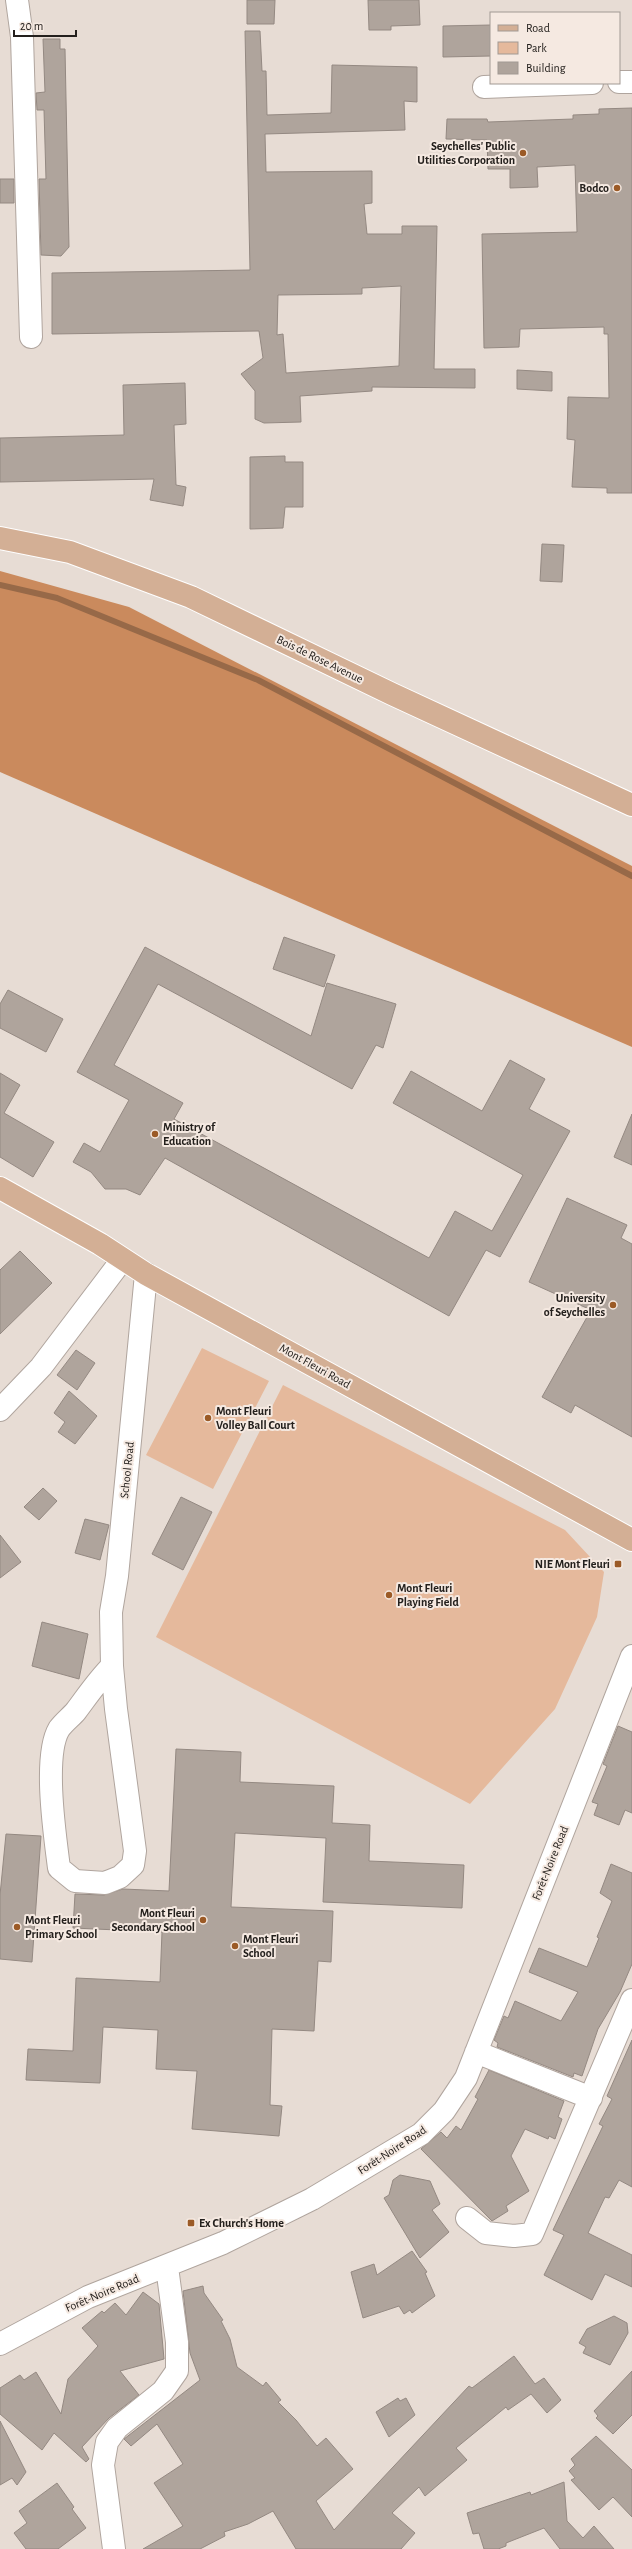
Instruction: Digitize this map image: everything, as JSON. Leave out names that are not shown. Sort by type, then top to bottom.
[{"type":"main road","name":"Bois de Rose Avenue","points":[[0,538],[70,552],[191,597],[392,694],[632,805]]},
{"type":"main road","name":"Mont Fleuri Road","points":[[0,1188],[100,1244],[122,1260],[146,1274],[632,1540]]},
{"type":"street","points":[[17,0],[22,37],[31,337]]},
{"type":"street","points":[[620,82],[632,82]]},
{"type":"street","points":[[484,87],[565,84]]},
{"type":"street","points":[[0,1410],[41,1368],[122,1260]]},
{"type":"street","name":"School Road","points":[[112,1666],[91,1688],[75,1712],[59,1729],[53,1747],[52,1804],[59,1868],[76,1881],[105,1883],[120,1877],[133,1865],[136,1851],[116,1709],[112,1666],[111,1612],[117,1576],[146,1274]]},
{"type":"street","name":"Forêt-Noire Road","points":[[0,2344],[88,2297],[167,2267],[222,2243],[312,2199],[421,2134],[448,2104],[466,2078],[632,1656]]},
{"type":"street","points":[[467,2218],[486,2233],[514,2236],[532,2234],[632,2000]]},
{"type":"street","points":[[476,2052],[591,2098]]},
{"type":"street","points":[[114,2549],[103,2465],[107,2442],[117,2428],[162,2391],[177,2371],[177,2342],[167,2267]]},
{"type":"green space","name":"Mont Fleuri Volley Ball Court","points":[[202,1348],[269,1381],[213,1489],[146,1455]]},
{"type":"green space","name":"Mont Fleuri Playing Field","points":[[283,1385],[565,1530],[604,1572],[597,1617],[555,1709],[470,1804],[156,1637]]},
{"type":"shaded area","points":[[0,571],[129,607],[632,866],[632,1047],[0,772]]},
{"type":"building","points":[[247,0],[275,0],[274,24],[247,24]]},
{"type":"building","points":[[368,0],[419,0],[420,25],[391,26],[391,30],[369,30]]},
{"type":"building","points":[[490,25],[490,56],[443,57],[443,26]]},
{"type":"building","points":[[245,31],[260,31],[262,71],[266,71],[267,115],[331,113],[332,65],[417,67],[417,102],[404,101],[405,130],[265,134],[266,172],[372,171],[372,203],[364,204],[367,234],[402,234],[402,226],[437,226],[434,369],[475,369],[475,388],[372,387],[372,391],[300,396],[301,422],[264,423],[255,419],[255,391],[241,374],[263,358],[259,331],[52,334],[52,273],[250,270]],"holes":[[[401,286],[399,366],[286,373],[283,334],[277,335],[278,295],[362,294],[362,288]]]},
{"type":"building","points":[[43,39],[60,39],[60,49],[65,49],[69,247],[61,256],[41,255],[39,179],[46,179],[44,110],[37,110],[36,93],[45,92]]},
{"type":"building","points":[[632,108],[632,493],[607,493],[607,488],[572,487],[575,440],[567,439],[568,397],[609,398],[608,334],[604,334],[604,327],[520,329],[519,347],[484,348],[482,234],[577,232],[575,165],[537,167],[538,187],[510,188],[510,169],[488,169],[487,140],[446,139],[447,119],[487,119],[488,122],[573,119],[573,115],[599,114],[599,109]]},
{"type":"building","points":[[0,179],[14,179],[14,203],[0,203]]},
{"type":"building","points":[[517,370],[552,372],[552,391],[517,389]]},
{"type":"building","points":[[185,383],[186,424],[174,425],[176,485],[186,487],[183,506],[150,500],[154,479],[0,482],[0,438],[124,435],[123,385]]},
{"type":"building","points":[[285,456],[285,462],[303,462],[303,507],[285,507],[283,528],[250,529],[250,457]]},
{"type":"building","points":[[542,544],[564,545],[562,582],[540,581]]},
{"type":"building","points":[[284,937],[335,955],[324,987],[273,969]]},
{"type":"building","name":"Ministry of Education","points":[[145,947],[311,1036],[327,983],[396,1004],[383,1048],[376,1045],[352,1089],[158,984],[114,1065],[183,1103],[174,1119],[429,1258],[455,1211],[492,1231],[523,1175],[393,1103],[411,1071],[482,1111],[510,1060],[545,1079],[529,1109],[570,1131],[500,1257],[486,1250],[449,1316],[165,1158],[140,1195],[126,1189],[105,1189],[91,1172],[73,1162],[84,1143],[100,1152],[129,1100],[77,1072]]},
{"type":"building","points":[[8,990],[63,1019],[46,1052],[0,1028],[0,1004]]},
{"type":"building","points":[[0,1073],[20,1085],[4,1113],[54,1142],[33,1177],[0,1157]]},
{"type":"building","points":[[632,1114],[632,1165],[614,1157]]},
{"type":"building","points":[[567,1198],[627,1225],[621,1238],[632,1244],[632,1437],[575,1405],[571,1413],[542,1397],[591,1310],[529,1282]]},
{"type":"building","points":[[20,1251],[52,1283],[0,1334],[0,1270]]},
{"type":"building","points":[[76,1350],[95,1363],[77,1390],[57,1375]]},
{"type":"building","points":[[69,1391],[97,1416],[75,1444],[58,1432],[65,1422],[54,1413]]},
{"type":"building","points":[[43,1488],[57,1501],[39,1520],[24,1507]]},
{"type":"building","points":[[181,1497],[212,1512],[183,1570],[152,1554]]},
{"type":"building","points":[[85,1519],[109,1525],[100,1560],[75,1553]]},
{"type":"building","points":[[0,1535],[21,1562],[0,1578]]},
{"type":"building","points":[[42,1622],[88,1634],[79,1679],[32,1666]]},
{"type":"building","points":[[618,1726],[632,1732],[632,1813],[625,1810],[619,1825],[594,1815],[598,1804],[592,1802],[607,1766],[603,1764]]},
{"type":"building","name":"Mont Fleuri Secondary School","points":[[176,1749],[241,1752],[240,1782],[334,1786],[332,1823],[370,1825],[369,1861],[464,1865],[462,1908],[323,1902],[326,1838],[235,1833],[231,1907],[333,1911],[331,1962],[318,1961],[314,2031],[272,2029],[270,2105],[282,2106],[279,2136],[192,2129],[197,2071],[156,2069],[158,2030],[103,2027],[100,2083],[26,2080],[28,2049],[73,2051],[76,1978],[160,1982],[162,1932],[73,1928],[75,1894],[104,1895],[123,1889],[169,1891]]},
{"type":"building","name":"Mont Fleuri Primary School","points":[[6,1834],[41,1836],[32,1962],[0,1959],[0,1895]]},
{"type":"building","points":[[611,1864],[632,1873],[632,1964],[620,1992],[598,2029],[582,2076],[574,2073],[573,2077],[497,2047],[498,2043],[494,2040],[504,2016],[508,2018],[515,2001],[561,2021],[578,1992],[529,1972],[539,1948],[587,1967],[599,1938],[597,1937],[612,1901],[600,1893]]},
{"type":"building","points":[[632,2040],[632,2187],[619,2180],[609,2198],[605,2197],[588,2233],[632,2255],[632,2287],[605,2274],[592,2300],[544,2275],[564,2235],[553,2230],[603,2126],[599,2124],[612,2099],[607,2096]]},
{"type":"building","points":[[489,2070],[564,2101],[558,2117],[562,2119],[555,2139],[549,2136],[548,2139],[525,2129],[511,2156],[529,2191],[506,2206],[508,2211],[492,2221],[421,2149],[441,2132],[447,2138],[456,2126],[461,2130],[478,2099],[475,2097]]},
{"type":"building","points":[[400,2175],[430,2181],[440,2204],[432,2210],[449,2232],[420,2258],[384,2198],[389,2195],[393,2180]]},
{"type":"building","points":[[412,2251],[427,2272],[425,2273],[435,2296],[412,2313],[410,2310],[404,2314],[399,2306],[363,2318],[351,2272],[374,2264],[377,2275]]},
{"type":"building","points":[[203,2286],[204,2293],[223,2320],[221,2321],[230,2339],[237,2367],[263,2386],[266,2382],[281,2400],[278,2402],[296,2420],[317,2446],[326,2438],[353,2469],[316,2501],[334,2530],[469,2386],[472,2388],[514,2356],[535,2384],[544,2378],[561,2400],[547,2413],[531,2394],[508,2410],[506,2407],[456,2448],[467,2460],[425,2496],[419,2487],[392,2513],[415,2533],[401,2549],[296,2549],[273,2511],[248,2524],[224,2532],[225,2536],[200,2549],[143,2549],[183,2526],[154,2483],[183,2464],[157,2424],[131,2446],[124,2439],[200,2380],[190,2353],[183,2291]]},
{"type":"building","points":[[143,2292],[159,2304],[164,2359],[120,2371],[139,2395],[109,2418],[82,2447],[89,2459],[86,2462],[54,2433],[42,2450],[0,2414],[0,2388],[20,2375],[24,2380],[36,2372],[61,2414],[68,2379],[98,2346],[82,2328],[102,2311],[104,2313],[115,2303],[126,2315]]},
{"type":"building","points":[[614,2316],[627,2323],[628,2333],[610,2365],[583,2353],[586,2347],[579,2343],[587,2329]]},
{"type":"building","points":[[632,2371],[632,2415],[613,2434],[596,2418],[598,2416],[594,2411]]},
{"type":"building","points":[[398,2398],[400,2401],[406,2398],[415,2415],[389,2437],[376,2412]]},
{"type":"building","points":[[0,2421],[26,2472],[17,2485],[12,2478],[0,2485]]},
{"type":"building","points":[[596,2436],[632,2470],[632,2517],[613,2497],[599,2510],[571,2480],[575,2478],[569,2471],[575,2465],[571,2459]]},
{"type":"building","points":[[564,2482],[567,2521],[583,2538],[594,2526],[614,2549],[560,2549],[544,2528],[506,2543],[506,2546],[498,2549],[484,2549],[479,2533],[473,2534],[467,2513],[530,2492],[531,2495]]},
{"type":"building","points":[[57,2483],[74,2507],[72,2509],[86,2528],[58,2549],[26,2549],[14,2533],[27,2523],[19,2511]]},
{"type":"waterway","points":[[0,585],[57,598],[258,680],[632,876]]},
{"type":"place","name":"Seychelles' Public Utilities Corporation","points":[[523,153]]},
{"type":"place","name":"Bodco","points":[[617,188]]},
{"type":"place","name":"Ministry of Education","points":[[155,1134]]},
{"type":"place","name":"University of Seychelles","points":[[613,1305]]},
{"type":"place","name":"Mont Fleuri Volley Ball Court","points":[[208,1418]]},
{"type":"place","name":"NIE Mont Fleuri","points":[[618,1564]]},
{"type":"place","name":"Mont Fleuri Playing Field","points":[[389,1595]]},
{"type":"place","name":"Mont Fleuri Secondary School","points":[[203,1920]]},
{"type":"place","name":"Mont Fleuri Primary School","points":[[17,1927]]},
{"type":"place","name":"Mont Fleuri School","points":[[235,1946]]},
{"type":"place","name":"Ex Church's Home","points":[[191,2223]]}]
